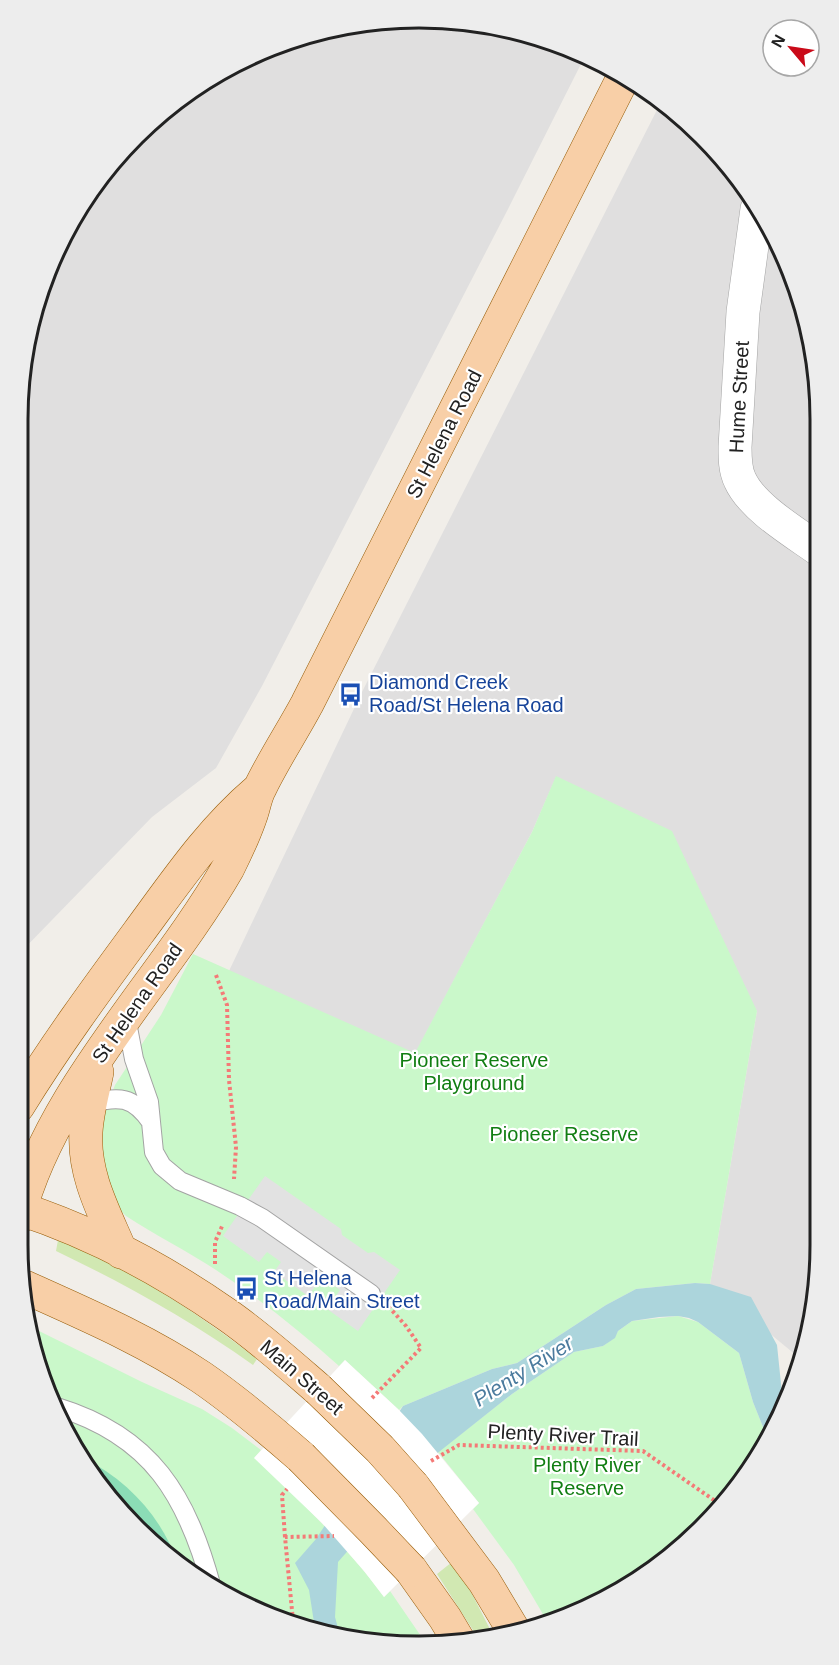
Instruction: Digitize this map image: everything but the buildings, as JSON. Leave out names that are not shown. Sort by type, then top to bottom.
[{"type":"main road","name":"St Helena Road","points":[[28,1188],[53,1130],[100,1054],[185,934],[228,867],[250,819],[259,790],[307,704],[620,84]]},
{"type":"main road","name":"St Helena Road","points":[[28,1086],[200,848],[238,808],[259,790]]},
{"type":"main road","points":[[100,1054],[86,1132],[88,1167],[99,1202],[121,1252]]},
{"type":"main road","name":"Main Street","points":[[28,1215],[62,1224],[121,1252],[190,1290],[227,1314],[318,1389],[381,1449],[413,1486],[484,1581],[511,1625]]},
{"type":"main road","points":[[31,1290],[112,1326],[162,1353],[200,1376],[275,1434],[338,1493],[411,1570],[455,1635]]},
{"type":"street","name":"Hume Street","points":[[756,220],[743,312],[735,447],[736,466],[739,480],[753,499],[810,543]]},
{"type":"lane","points":[[126,1017],[136,1065],[149,1102],[154,1152],[167,1173],[262,1218],[371,1294]]},
{"type":"lane","points":[[90,1103],[115,1098],[127,1100],[139,1108],[150,1122]]},
{"type":"lane","points":[[65,1410],[93,1420],[111,1430],[132,1443],[150,1461],[185,1514],[208,1575]]},
{"type":"path","points":[[215,1264],[215,1242],[232,1202],[236,1147],[229,1080],[227,1005],[216,975]]},
{"type":"path","points":[[400,1368],[421,1348],[406,1326]]},
{"type":"path","name":"Plenty River Trail","points":[[459,1445],[643,1451],[715,1501]]},
{"type":"path","points":[[292,1615],[285,1537],[307,1535]]},
{"type":"shaded area","points":[[394,29],[445,29],[521,42],[581,64],[262,686],[216,768],[152,817],[28,945],[29,394],[36,343],[49,294],[81,224],[109,181],[143,143],[181,109],[224,81],[294,49],[368,32]]},
{"type":"shaded area","points":[[658,109],[696,143],[730,181],[758,224],[790,294],[803,343],[810,394],[810,1271],[803,1322],[795,1354],[710,1284],[757,1011],[556,777],[532,832],[415,1054],[229,971],[362,692]]},
{"type":"shaded area","points":[[265,1176],[341,1229],[342,1235],[368,1253],[374,1252],[400,1270],[358,1331],[327,1309],[340,1290],[322,1277],[308,1296],[274,1272],[281,1262],[267,1252],[259,1262],[223,1236]]},
{"type":"green space","name":"Pioneer Reserve","points":[[556,776],[672,831],[757,1011],[710,1284],[695,1283],[636,1289],[606,1305],[517,1363],[492,1369],[403,1406],[399,1410],[345,1360],[339,1366],[310,1340],[232,1281],[126,1216],[105,1187],[99,1127],[115,1085],[161,1015],[193,954],[415,1053],[532,832]]},
{"type":"green space","points":[[58,1240],[111,1264],[162,1292],[257,1359],[253,1365],[157,1304],[56,1251]]},
{"type":"green space","name":"Plenty River Reserve","points":[[678,1316],[698,1322],[739,1353],[753,1402],[764,1430],[730,1484],[696,1522],[658,1556],[615,1584],[569,1607],[544,1616],[514,1565],[473,1509],[479,1503],[438,1452],[512,1394],[574,1352],[603,1346],[632,1321]]},
{"type":"green space","points":[[38,1330],[202,1409],[232,1428],[261,1450],[255,1457],[339,1541],[384,1597],[390,1591],[421,1636],[368,1633],[294,1616],[224,1584],[181,1556],[143,1522],[109,1484],[94,1463],[58,1395]]},
{"type":"green space","points":[[95,1464],[129,1489],[142,1502],[163,1531],[171,1547],[143,1522],[109,1484]]},
{"type":"green space","points":[[452,1562],[470,1590],[490,1630],[475,1632],[437,1574]]},
{"type":"water","name":"Plenty River","points":[[695,1283],[710,1284],[751,1297],[777,1345],[782,1393],[764,1430],[753,1402],[739,1353],[698,1322],[689,1318],[659,1317],[632,1321],[603,1346],[574,1352],[512,1394],[425,1463],[338,1562],[335,1617],[338,1628],[314,1622],[309,1590],[295,1563],[316,1539],[403,1406],[492,1369],[517,1363],[606,1305],[636,1289]]},
{"type":"pier","points":[[345,1360],[422,1434],[479,1503],[384,1597],[322,1523],[254,1458]]},
{"type":"place","name":"Diamond Creek Road/St Helena Road","points":[[351,694]]},
{"type":"place","name":"St Helena Road/Main Street","points":[[246,1289]]},
{"type":"park label","name":"Pioneer Reserve Playground","points":[[474,1072]]}]
